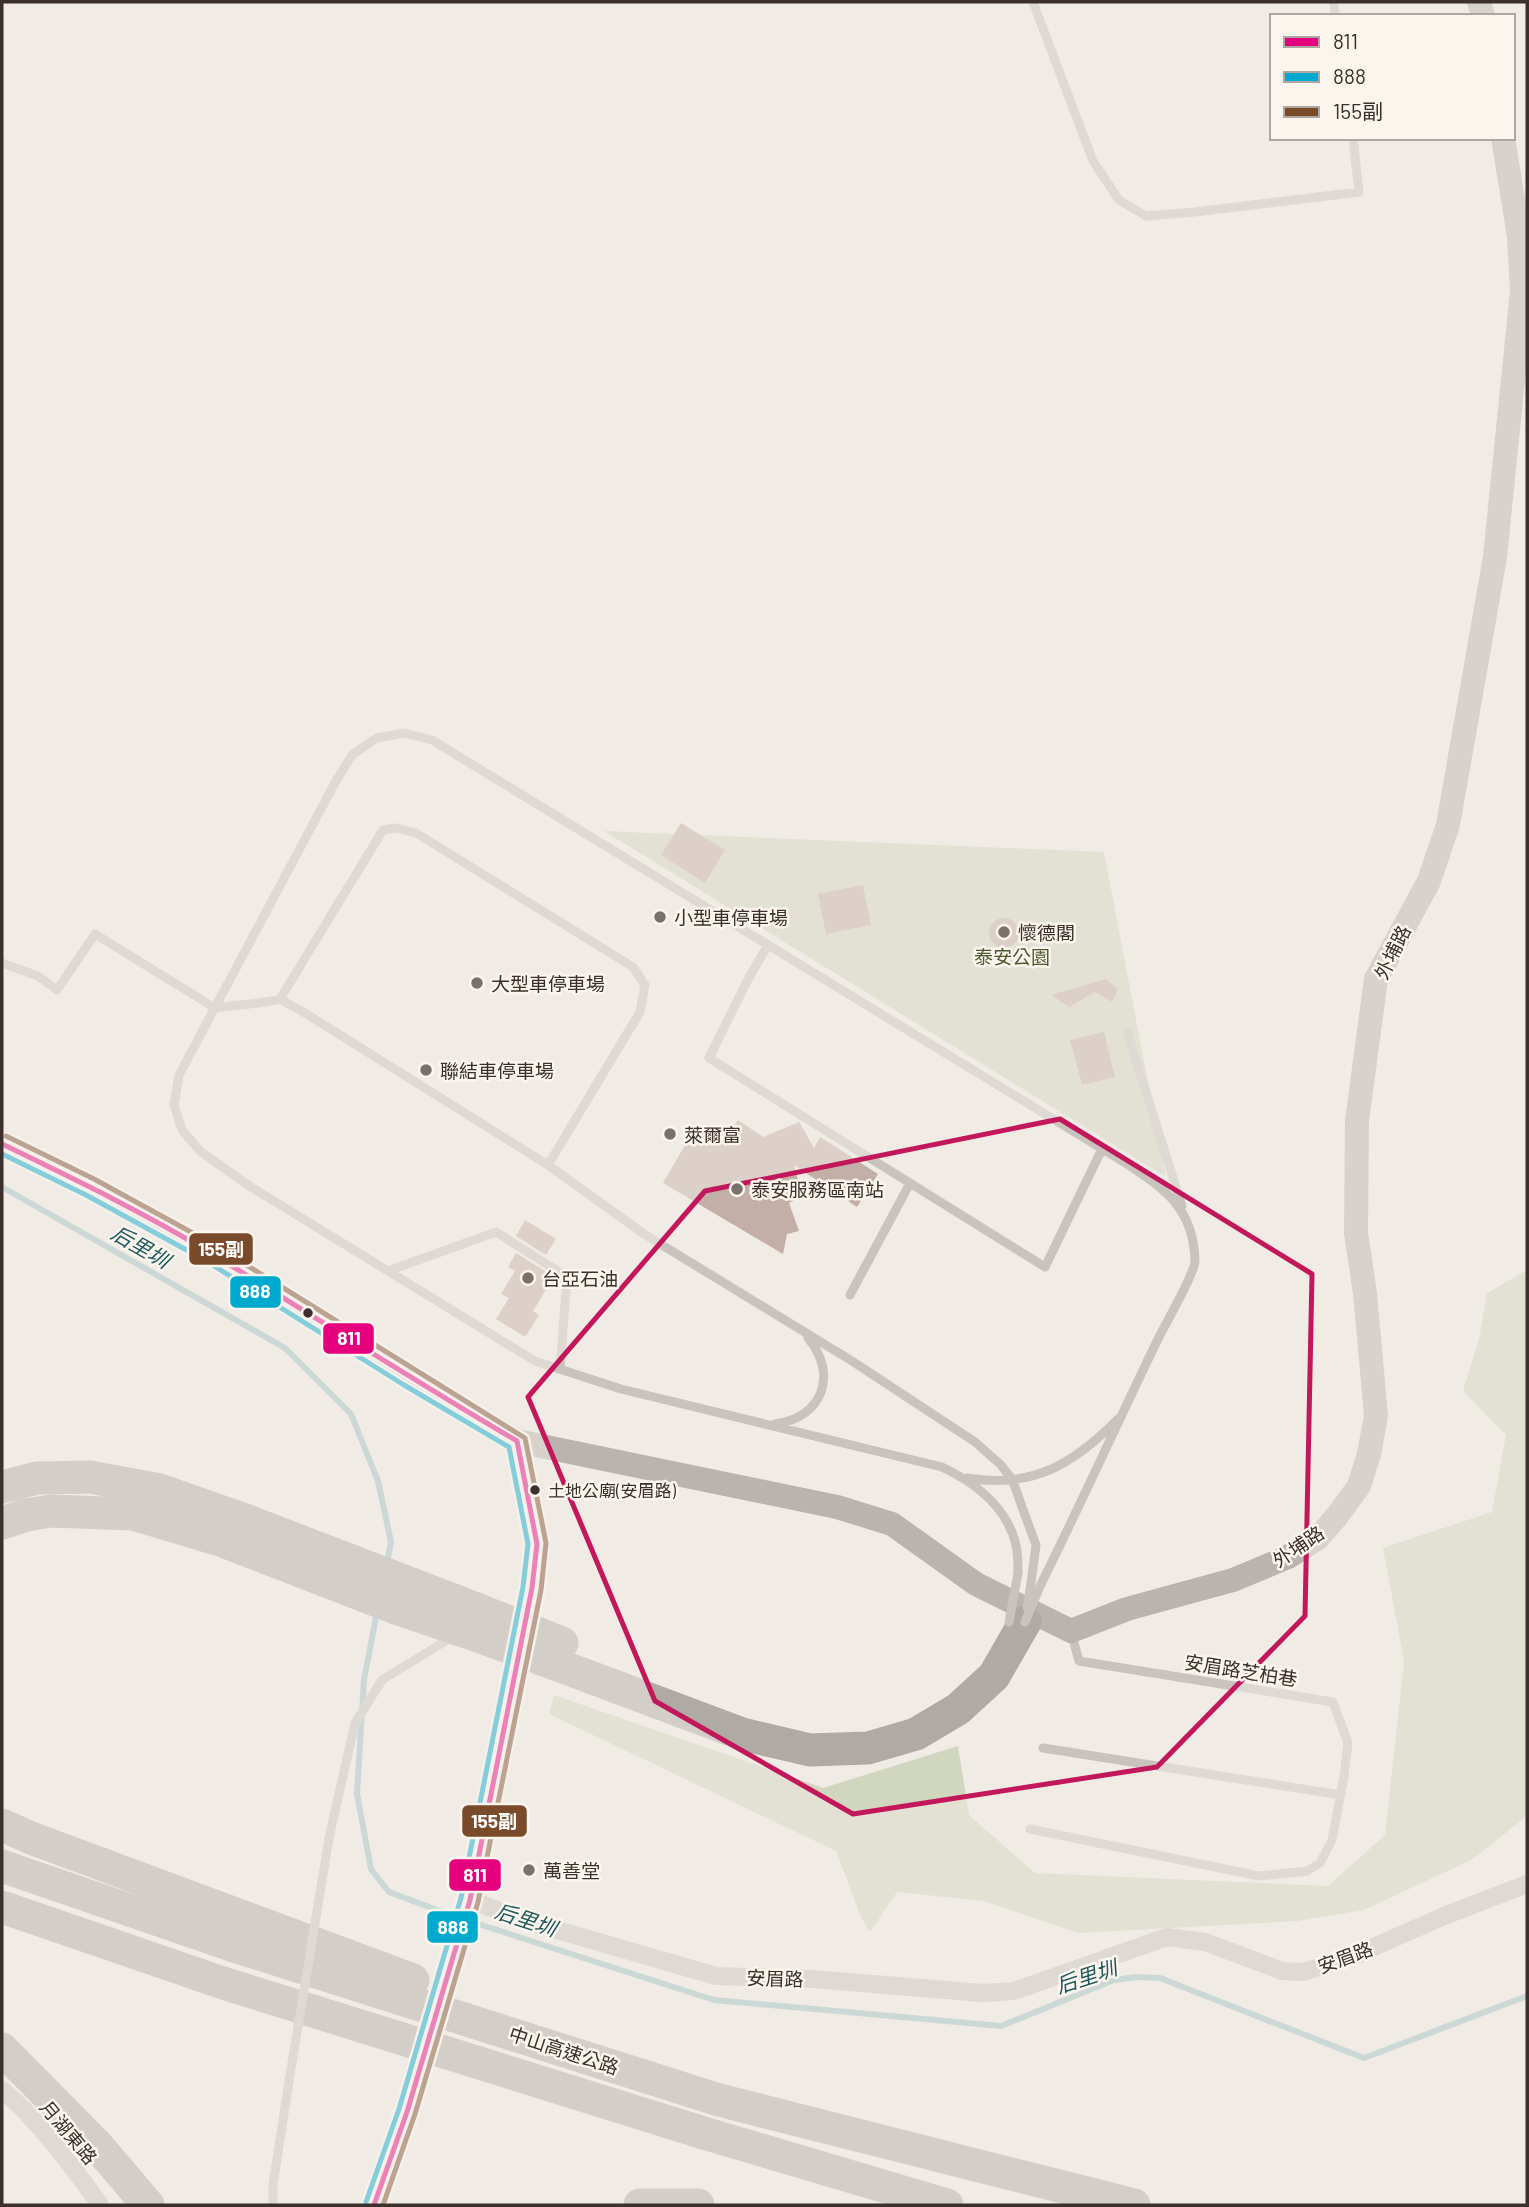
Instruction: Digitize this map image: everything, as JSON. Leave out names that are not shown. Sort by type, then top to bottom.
[{"type":"highway","points":[[2,1488],[37,1478],[90,1477],[160,1490],[245,1520],[363,1580],[398,1594],[560,1654],[746,1716],[813,1734],[868,1734],[912,1720],[953,1699],[982,1671],[1017,1622]]},
{"type":"highway","points":[[2,1523],[51,1511],[133,1514],[363,1580]]},
{"type":"highway","points":[[2,1825],[250,1922],[418,1982],[674,2062],[719,2099]]},
{"type":"highway","name":"中山高速公路","points":[[2,1866],[231,1945],[719,2099],[1134,2205]]},
{"type":"highway","name":"中山高速公路","points":[[2,1907],[223,1983],[734,2142],[947,2205]]},
{"type":"highway","points":[[2,2049],[96,2144],[149,2205]]},
{"type":"highway","points":[[640,2205],[698,2205]]},
{"type":"street","name":"外埔路","points":[[1071,1631],[1127,1609],[1233,1580],[1288,1557],[1318,1538],[1359,1486],[1376,1416],[1365,1293],[1356,1233],[1357,1121],[1376,979],[1429,881],[1448,825],[1495,557],[1522,291],[1519,236],[1503,140]]},
{"type":"street","points":[[2,1144],[90,1187],[206,1251],[409,1378],[517,1441],[837,1507],[892,1524],[976,1584],[1071,1631]]},
{"type":"street","points":[[374,2205],[407,2112],[470,1900],[532,1588],[537,1544],[517,1441]]},
{"type":"street","name":"安眉路","points":[[470,1900],[526,1921],[716,1976],[813,1979],[984,1993],[1014,1991],[1167,1937],[1205,1942],[1282,1971],[1303,1972],[1351,1956],[1527,1884]]},
{"type":"street","name":"月湖東路","points":[[2,2090],[18,2102],[86,2184],[100,2205]]},
{"type":"lane","points":[[1033,2],[1093,161],[1119,200],[1146,216],[1359,192],[1353,140]]},
{"type":"lane","points":[[1017,1622],[1016,1545],[998,1506],[965,1478],[942,1467],[621,1389],[535,1360],[251,1187],[201,1152],[182,1130],[174,1105],[179,1075],[337,779],[353,754],[377,738],[404,733],[432,740],[458,755],[1102,1149],[1160,1186],[1176,1201],[1185,1217]]},
{"type":"lane","points":[[2,964],[37,976],[57,990],[95,934],[215,1009],[240,1004],[264,1004],[279,999],[383,830],[396,828],[416,833],[633,967],[645,985],[640,1012],[548,1165]]},
{"type":"lane","points":[[768,945],[709,1058],[1045,1267],[1102,1149]]},
{"type":"lane","points":[[279,999],[548,1165],[644,1234],[852,1361],[975,1442],[1001,1465],[1013,1481],[1036,1545],[1030,1590],[1017,1622]]},
{"type":"lane","points":[[1017,1622],[1041,1584],[1196,1262],[1185,1217],[1127,1032]]},
{"type":"lane","points":[[850,1295],[910,1183]]},
{"type":"lane","points":[[388,1271],[496,1232],[567,1277],[560,1369]]},
{"type":"lane","points":[[770,1425],[791,1422],[809,1409],[823,1391],[825,1371],[820,1354],[803,1332]]},
{"type":"lane","points":[[965,1478],[991,1482],[1035,1477],[1057,1467],[1096,1441],[1122,1415]]},
{"type":"lane","points":[[273,2205],[273,2185],[329,1838],[355,1723],[382,1680],[471,1620]]},
{"type":"lane","name":"安眉路芝柏巷","points":[[1030,1829],[1259,1876],[1307,1871],[1320,1863],[1332,1840],[1348,1743],[1332,1702],[1079,1661],[1071,1631]]},
{"type":"lane","points":[[1043,1748],[1341,1795]]},
{"type":"highlighted area","points":[[1060,1119],[1312,1274],[1305,1616],[1157,1767],[853,1814],[655,1701],[528,1397],[705,1191]]},
{"type":"green space","name":"泰安公園","points":[[604,831],[1104,852],[1166,1177]]},
{"type":"green space","points":[[1527,1270],[1527,1816],[1473,1859],[1364,1910],[1298,1921],[1078,1933],[984,1901],[897,1892],[870,1932],[861,1917],[836,1851],[549,1714],[554,1695],[823,1788],[958,1746],[969,1815],[1035,1873],[1328,1886],[1385,1835],[1404,1661],[1383,1548],[1492,1512],[1506,1435],[1463,1391],[1479,1339],[1487,1293]]},
{"type":"building","points":[[681,823],[725,850],[705,883],[661,855]]},
{"type":"building","points":[[863,885],[871,925],[826,934],[818,894]]},
{"type":"building","name":"懷德閣","points":[[1004,918],[1014,923],[1019,933],[1014,943],[1004,948],[994,943],[989,933],[994,923]]},
{"type":"building","points":[[1106,979],[1118,989],[1112,1002],[1095,992],[1069,1007],[1051,995]]},
{"type":"building","points":[[1104,1032],[1115,1077],[1082,1085],[1070,1040]]},
{"type":"building","name":"泰安服務區南站","points":[[738,1120],[763,1137],[799,1122],[814,1148],[820,1137],[878,1174],[857,1207],[794,1165],[802,1195],[789,1203],[799,1231],[787,1234],[783,1254],[663,1183],[685,1145],[723,1144]]},
{"type":"building","points":[[525,1220],[556,1239],[546,1255],[516,1236]]},
{"type":"building","name":"台亞石油","points":[[516,1253],[548,1273],[541,1285],[547,1288],[533,1311],[539,1315],[525,1337],[496,1319],[509,1298],[501,1294],[515,1271],[508,1267]]},
{"type":"waterway","name":"后里圳","points":[[2,1187],[285,1348],[351,1414],[378,1481],[391,1542],[387,1563]]},
{"type":"waterway","name":"后里圳","points":[[377,1612],[364,1680],[357,1794],[371,1869],[389,1892],[459,1918]]},
{"type":"waterway","name":"后里圳","points":[[469,1921],[714,2000],[1001,2026],[1114,1980],[1160,1978],[1364,2058],[1527,1996]]},
{"type":"transit line","name":"155副","points":[[6,1136],[94,1179],[211,1243],[525,1438],[546,1543],[541,1590],[478,1902],[415,2114],[383,2205]]},
{"type":"transit line","name":"811","points":[[2,1144],[184,1237],[517,1441],[537,1544],[532,1588],[470,1900],[407,2112],[374,2205]]},
{"type":"transit line","name":"888","points":[[2,1154],[86,1195],[203,1259],[404,1385],[509,1447],[528,1544],[523,1587],[461,1898],[399,2109],[366,2202]]},
{"type":"place","name":"小型車停車場","points":[[660,917]]},
{"type":"place","name":"懷德閣","points":[[1004,932]]},
{"type":"place","name":"大型車停車場","points":[[477,983]]},
{"type":"place","name":"聯結車停車場","points":[[426,1070]]},
{"type":"place","name":"萊爾富","points":[[670,1134]]},
{"type":"place","name":"泰安服務區南站","points":[[737,1189]]},
{"type":"place","name":"台亞石油","points":[[528,1278]]},
{"type":"place","name":"土地公廟(安眉路)","points":[[535,1490]]},
{"type":"place","name":"萬善堂","points":[[529,1870]]}]
